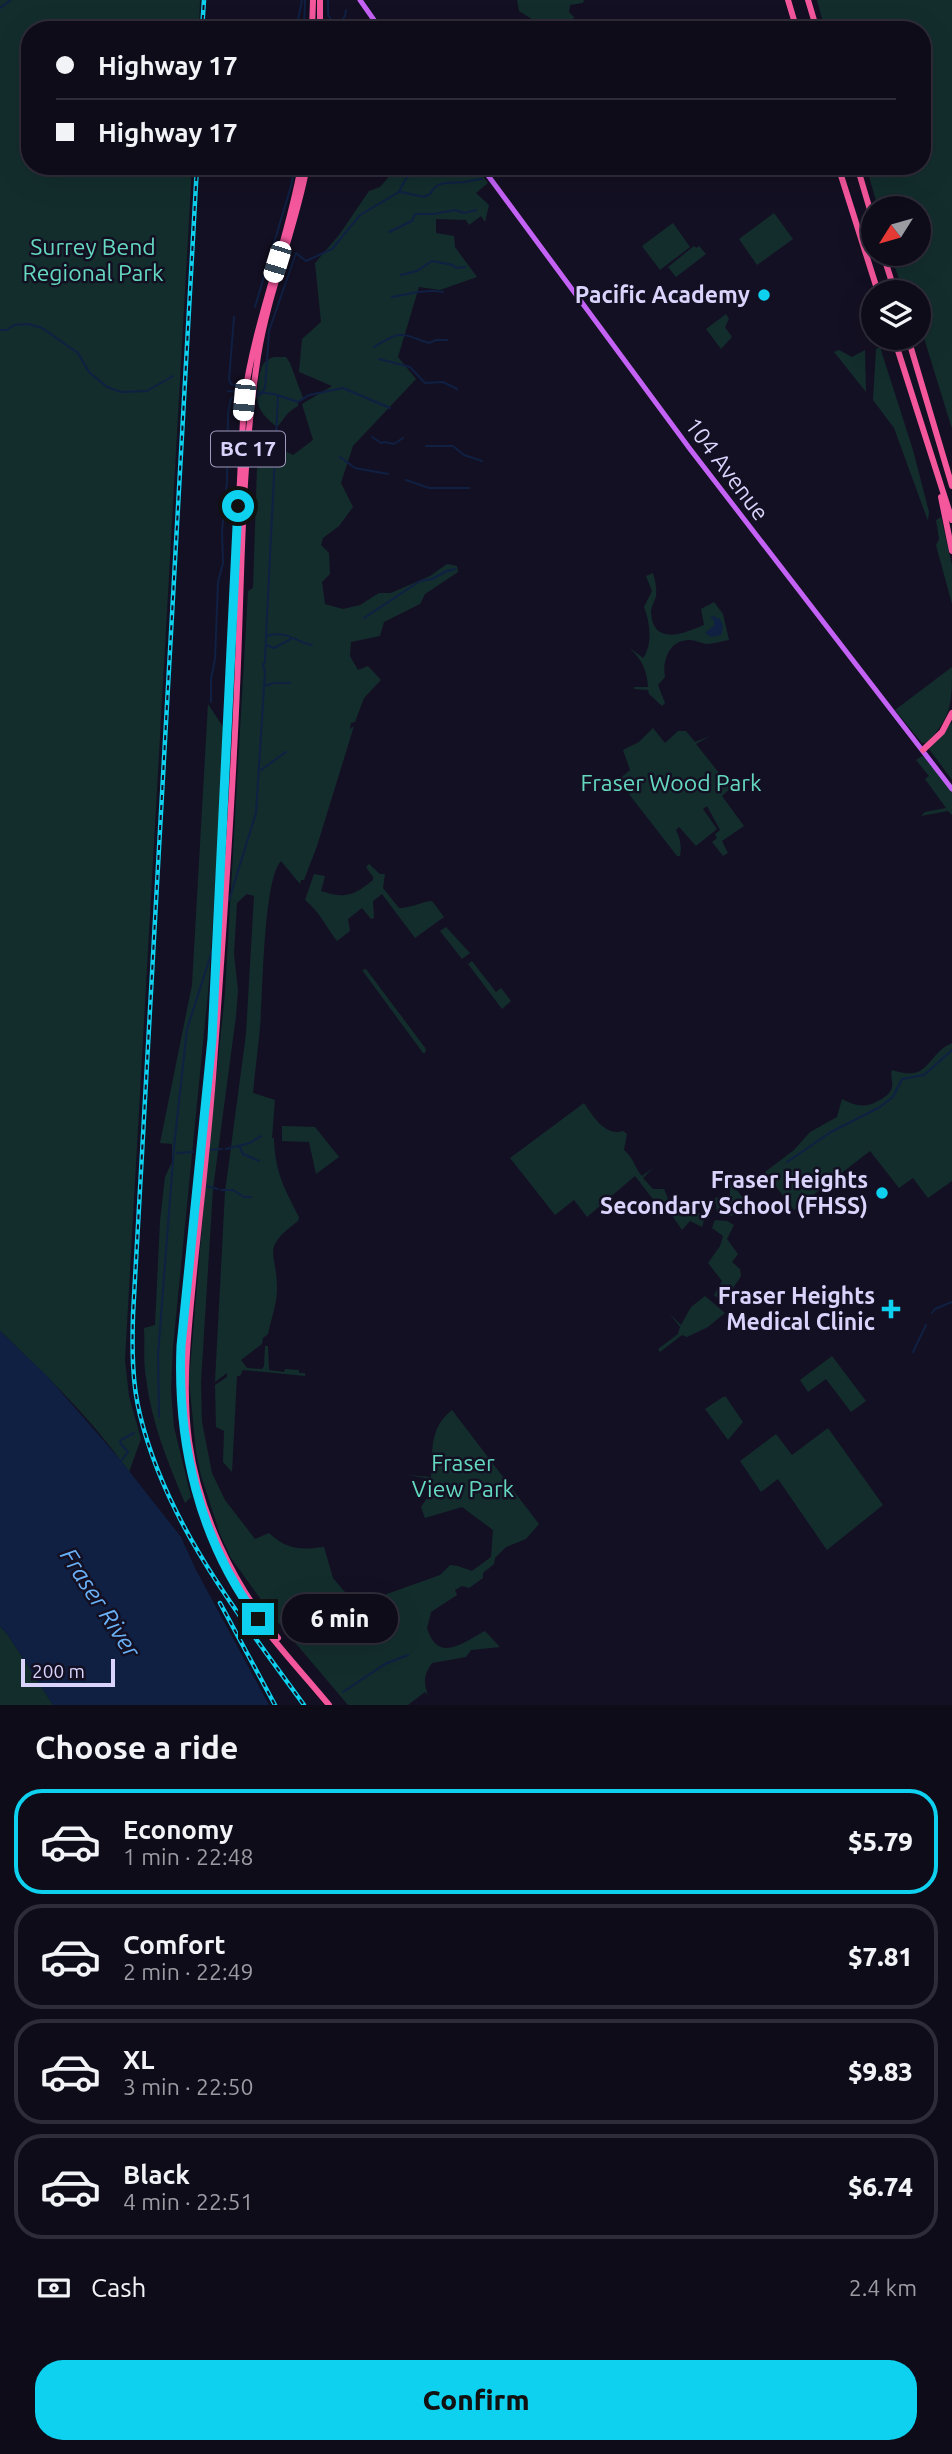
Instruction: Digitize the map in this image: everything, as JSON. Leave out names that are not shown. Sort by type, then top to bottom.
[{"type":"highway","points":[[312,21],[313,0]]},
{"type":"highway","points":[[320,0],[320,21]]},
{"type":"highway","points":[[788,0],[794,21]]},
{"type":"highway","points":[[808,0],[814,21]]},
{"type":"highway","name":"BC 17","points":[[232,737],[244,400],[252,349],[300,175]]},
{"type":"highway","name":"BC 17","points":[[306,175],[301,202],[258,352],[249,426],[219,947],[179,1385],[185,1447],[207,1526],[247,1604],[270,1635],[332,1705]]},
{"type":"highway","points":[[841,175],[874,280]]},
{"type":"highway","points":[[860,175],[866,196]]},
{"type":"highway","points":[[898,350],[952,520]]},
{"type":"highway","points":[[912,350],[952,486]]},
{"type":"highway","points":[[935,467],[952,551]]},
{"type":"highway","points":[[923,750],[942,732],[952,713]]},
{"type":"main road","points":[[359,0],[374,21]]},
{"type":"main road","name":"104 Avenue","points":[[488,175],[686,445],[952,789]]},
{"type":"green space","name":"Surrey Bend Regional Park","points":[[0,0],[200,0],[199,21],[21,21],[21,175],[191,175],[125,1360],[129,1396],[141,1439],[129,1472],[52,1381],[0,1331]]},
{"type":"green space","points":[[517,0],[584,0],[583,3],[570,5],[569,12],[574,17],[573,21],[535,21],[519,11]]},
{"type":"green space","points":[[817,0],[952,0],[952,429],[928,350],[931,350],[931,280],[899,280],[895,266],[931,266],[931,196],[875,196],[869,175],[931,175],[931,21],[823,21]]},
{"type":"green space","name":"Fraser View Park","points":[[390,175],[482,175],[488,183],[476,193],[489,205],[485,222],[481,216],[469,225],[466,220],[436,219],[436,233],[454,236],[455,247],[477,277],[440,290],[419,287],[398,357],[416,379],[353,446],[341,483],[353,507],[339,526],[323,538],[321,545],[329,553],[330,574],[322,582],[325,604],[343,609],[360,605],[379,593],[391,593],[430,576],[447,564],[457,566],[458,572],[425,594],[420,604],[384,622],[380,636],[351,642],[350,656],[358,670],[368,666],[381,680],[364,698],[355,722],[351,723],[350,729],[354,726],[304,880],[301,880],[300,884],[281,861],[275,872],[267,913],[253,1093],[275,1100],[272,1138],[276,1161],[299,1217],[279,1238],[273,1251],[277,1295],[268,1334],[263,1338],[262,1344],[241,1360],[247,1368],[262,1369],[265,1346],[268,1346],[269,1370],[299,1370],[299,1373],[305,1373],[305,1376],[243,1370],[240,1376],[237,1376],[232,1472],[223,1462],[224,1431],[216,1427],[215,1385],[227,1377],[227,1373],[215,1382],[225,1192],[246,1034],[254,896],[247,894],[237,903],[234,954],[238,990],[213,1189],[201,1382],[202,1422],[212,1473],[225,1500],[255,1539],[269,1533],[282,1543],[295,1548],[324,1547],[333,1578],[356,1605],[440,1575],[450,1565],[472,1571],[491,1557],[493,1530],[462,1507],[425,1518],[421,1507],[429,1495],[430,1479],[408,1475],[431,1477],[436,1432],[439,1424],[452,1410],[539,1524],[526,1539],[506,1547],[495,1558],[494,1564],[483,1573],[483,1578],[469,1588],[462,1586],[455,1590],[457,1595],[431,1612],[427,1628],[438,1645],[453,1647],[485,1631],[500,1647],[471,1650],[466,1657],[432,1663],[425,1678],[428,1695],[425,1692],[408,1705],[348,1705],[275,1619],[231,1558],[201,1476],[189,1380],[225,993],[248,591],[253,588],[258,438],[293,455],[313,440],[302,404],[332,386],[299,372],[302,339],[321,322],[315,263],[339,235],[369,191],[380,187]]},
{"type":"green space","points":[[774,213],[793,239],[757,265],[739,239]]},
{"type":"green space","points":[[673,223],[690,247],[660,270],[642,246]]},
{"type":"green space","points":[[694,246],[699,246],[706,254],[676,277],[668,267]]},
{"type":"green space","points":[[726,314],[729,319],[725,327],[732,337],[721,349],[706,329]]},
{"type":"green space","points":[[839,350],[852,357],[865,350],[866,392],[834,352]]},
{"type":"green space","points":[[876,350],[881,350],[913,450],[929,512],[928,521],[894,428],[873,400]]},
{"type":"green space","points":[[286,357],[303,398],[277,427],[261,411],[257,400],[262,367],[267,360]]},
{"type":"green space","points":[[941,517],[952,565],[952,604],[936,545],[939,539],[936,520]]},
{"type":"green space","points":[[653,573],[656,593],[651,612],[657,630],[671,635],[704,625],[701,609],[714,602],[723,614],[729,640],[706,644],[689,640],[672,647],[666,658],[665,677],[658,685],[665,703],[662,706],[648,690],[634,689],[648,687],[643,666],[630,648],[643,658],[648,647],[649,626],[644,607],[652,591],[646,576]]},
{"type":"green space","points":[[952,667],[951,700],[946,717],[927,743],[922,743],[895,710]]},
{"type":"green space","points":[[208,704],[225,730],[209,982],[173,1347],[171,1390],[174,1427],[191,1497],[185,1503],[156,1426],[148,1394],[144,1328],[155,1325],[160,1221],[165,1177],[172,1162],[172,1144],[160,1143],[192,985]]},
{"type":"green space","points":[[951,723],[952,725],[952,780],[929,749]]},
{"type":"green space","name":"Fraser Wood Park","points":[[653,728],[665,743],[678,731],[686,731],[695,742],[710,736],[696,744],[731,788],[722,796],[744,826],[722,841],[728,853],[723,856],[712,842],[720,830],[707,806],[703,809],[717,829],[696,846],[679,827],[676,830],[681,853],[677,856],[618,780],[630,770],[623,750],[639,742]]},
{"type":"green space","points":[[922,756],[952,792],[952,815],[948,811],[921,816],[925,812],[946,808],[925,779],[929,776],[916,760]]},
{"type":"green space","points":[[369,864],[380,874],[385,874],[383,888],[399,908],[432,901],[444,917],[415,938],[382,894],[373,901],[374,918],[371,919],[362,908],[348,919],[350,931],[337,941],[305,900],[314,874],[325,876],[321,891],[343,895],[360,890],[373,880],[366,867]]},
{"type":"green space","points":[[446,927],[470,953],[462,959],[440,931]]},
{"type":"green space","points":[[472,961],[496,992],[501,988],[511,1001],[502,1009],[468,964]]},
{"type":"green space","points":[[366,969],[426,1049],[425,1053],[362,970]]},
{"type":"green space","points":[[952,1043],[952,1181],[928,1198],[913,1178],[899,1188],[870,1151],[794,1210],[765,1172],[794,1150],[810,1132],[837,1117],[842,1099],[861,1106],[880,1100],[888,1095],[891,1089],[892,1070],[914,1073],[921,1070],[943,1048]]},
{"type":"green space","points":[[584,1103],[605,1128],[627,1134],[624,1150],[642,1176],[653,1168],[643,1178],[653,1189],[664,1189],[672,1208],[681,1216],[707,1211],[702,1227],[690,1221],[682,1230],[666,1207],[652,1198],[635,1176],[587,1217],[574,1200],[555,1215],[510,1158]]},
{"type":"green space","points":[[282,1126],[315,1127],[339,1157],[316,1174],[309,1142],[282,1141]]},
{"type":"green space","points":[[730,1181],[752,1210],[739,1207],[732,1216],[717,1212],[715,1198],[730,1195]]},
{"type":"green space","points":[[715,1220],[734,1225],[727,1239],[738,1254],[732,1262],[740,1269],[741,1276],[723,1303],[714,1295],[722,1281],[708,1263],[720,1246],[723,1236],[712,1228]]},
{"type":"green space","points":[[705,1296],[725,1313],[708,1327],[687,1337],[682,1335],[660,1352],[658,1349],[678,1334],[680,1327],[669,1313],[681,1325],[691,1307]]},
{"type":"green space","points":[[832,1356],[866,1401],[851,1412],[826,1379],[808,1392],[800,1380]]},
{"type":"green space","points":[[726,1397],[743,1422],[728,1440],[705,1409]]},
{"type":"green space","points":[[828,1428],[883,1505],[827,1550],[778,1479],[761,1492],[740,1461],[776,1434],[792,1455]]},
{"type":"green space","points":[[0,1626],[8,1635],[53,1705],[0,1705]]},
{"type":"water","points":[[713,616],[720,619],[723,626],[721,635],[711,637],[705,633],[714,626],[714,620],[710,618]]},
{"type":"water","name":"Fraser River","points":[[0,1331],[48,1377],[118,1457],[181,1537],[269,1705],[53,1705],[0,1626]]},
{"type":"waterway","points":[[0,8],[11,0]]},
{"type":"waterway","points":[[297,21],[302,0]]},
{"type":"waterway","points":[[304,21],[305,0]]},
{"type":"waterway","points":[[328,0],[328,15],[332,21],[341,21],[346,10]]},
{"type":"waterway","points":[[255,307],[293,175]]},
{"type":"waterway","points":[[256,397],[265,388],[269,331],[296,253],[306,261],[332,249],[360,215],[399,192],[409,175]]},
{"type":"waterway","points":[[401,192],[424,197],[441,184],[482,179]]},
{"type":"waterway","points":[[389,232],[412,221],[415,214],[455,210],[464,213],[476,210]]},
{"type":"waterway","points":[[401,275],[417,271],[432,261],[456,268],[465,267]]},
{"type":"waterway","points":[[392,297],[424,291],[443,292]]},
{"type":"waterway","points":[[234,317],[229,380],[237,386]]},
{"type":"waterway","points":[[0,330],[28,324],[42,328],[78,353],[89,372],[107,387],[121,392],[147,391],[173,376]]},
{"type":"waterway","points":[[374,347],[401,335],[429,343],[447,340]]},
{"type":"waterway","points":[[379,359],[410,367],[425,383],[443,382],[457,389]]},
{"type":"waterway","points":[[256,392],[274,394],[298,402],[309,395],[343,388],[390,408]]},
{"type":"waterway","points":[[228,391],[239,392]]},
{"type":"waterway","points":[[229,900],[256,813],[278,396]]},
{"type":"waterway","points":[[211,702],[218,582],[223,563],[228,413],[231,398],[236,397]]},
{"type":"waterway","points":[[372,437],[381,443],[394,444],[403,438]]},
{"type":"waterway","points":[[426,446],[453,446],[464,455],[482,461]]},
{"type":"waterway","points":[[340,457],[355,468],[388,474]]},
{"type":"waterway","points":[[406,480],[429,488],[469,488]]},
{"type":"waterway","points":[[364,618],[420,581],[455,569]]},
{"type":"waterway","points":[[266,636],[286,635],[312,645]]},
{"type":"waterway","points":[[266,645],[274,648],[291,639]]},
{"type":"waterway","points":[[264,686],[290,683]]},
{"type":"waterway","points":[[261,770],[286,752]]},
{"type":"waterway","points":[[159,1417],[158,1355],[174,1147],[187,1029],[214,945]]},
{"type":"waterway","points":[[787,1162],[831,1132],[880,1107],[893,1097],[902,1079],[924,1075],[952,1050]]},
{"type":"waterway","points":[[226,1149],[250,1143],[261,1136]]},
{"type":"waterway","points":[[239,1146],[243,1154],[259,1161]]},
{"type":"waterway","points":[[211,1150],[222,1149]]},
{"type":"waterway","points":[[177,1153],[193,1152]]},
{"type":"waterway","points":[[206,1186],[218,1189]]},
{"type":"waterway","points":[[221,1190],[233,1190],[244,1197],[251,1197]]},
{"type":"waterway","points":[[932,1313],[952,1302]]},
{"type":"waterway","points":[[913,1352],[926,1325]]},
{"type":"waterway","points":[[121,1461],[128,1452],[120,1443],[121,1440],[134,1433]]},
{"type":"waterway","points":[[343,1692],[385,1664],[408,1655]]},
{"type":"railway","points":[[203,21],[204,0]]},
{"type":"railway","points":[[196,175],[133,1315],[133,1365],[140,1415],[168,1494],[208,1568],[304,1705]]},
{"type":"railway","points":[[220,1603],[275,1705]]},
{"type":"place","name":"Pacific Academy","points":[[764,295]]},
{"type":"place","name":"Fraser Heights Secondary School (FHSS)","points":[[882,1193]]},
{"type":"place","name":"Fraser Heights Medical Clinic","points":[[891,1309]]},
{"type":"route","points":[[238,506],[212,1039],[179,1385],[185,1447],[207,1526],[232,1578],[258,1619]]}]
